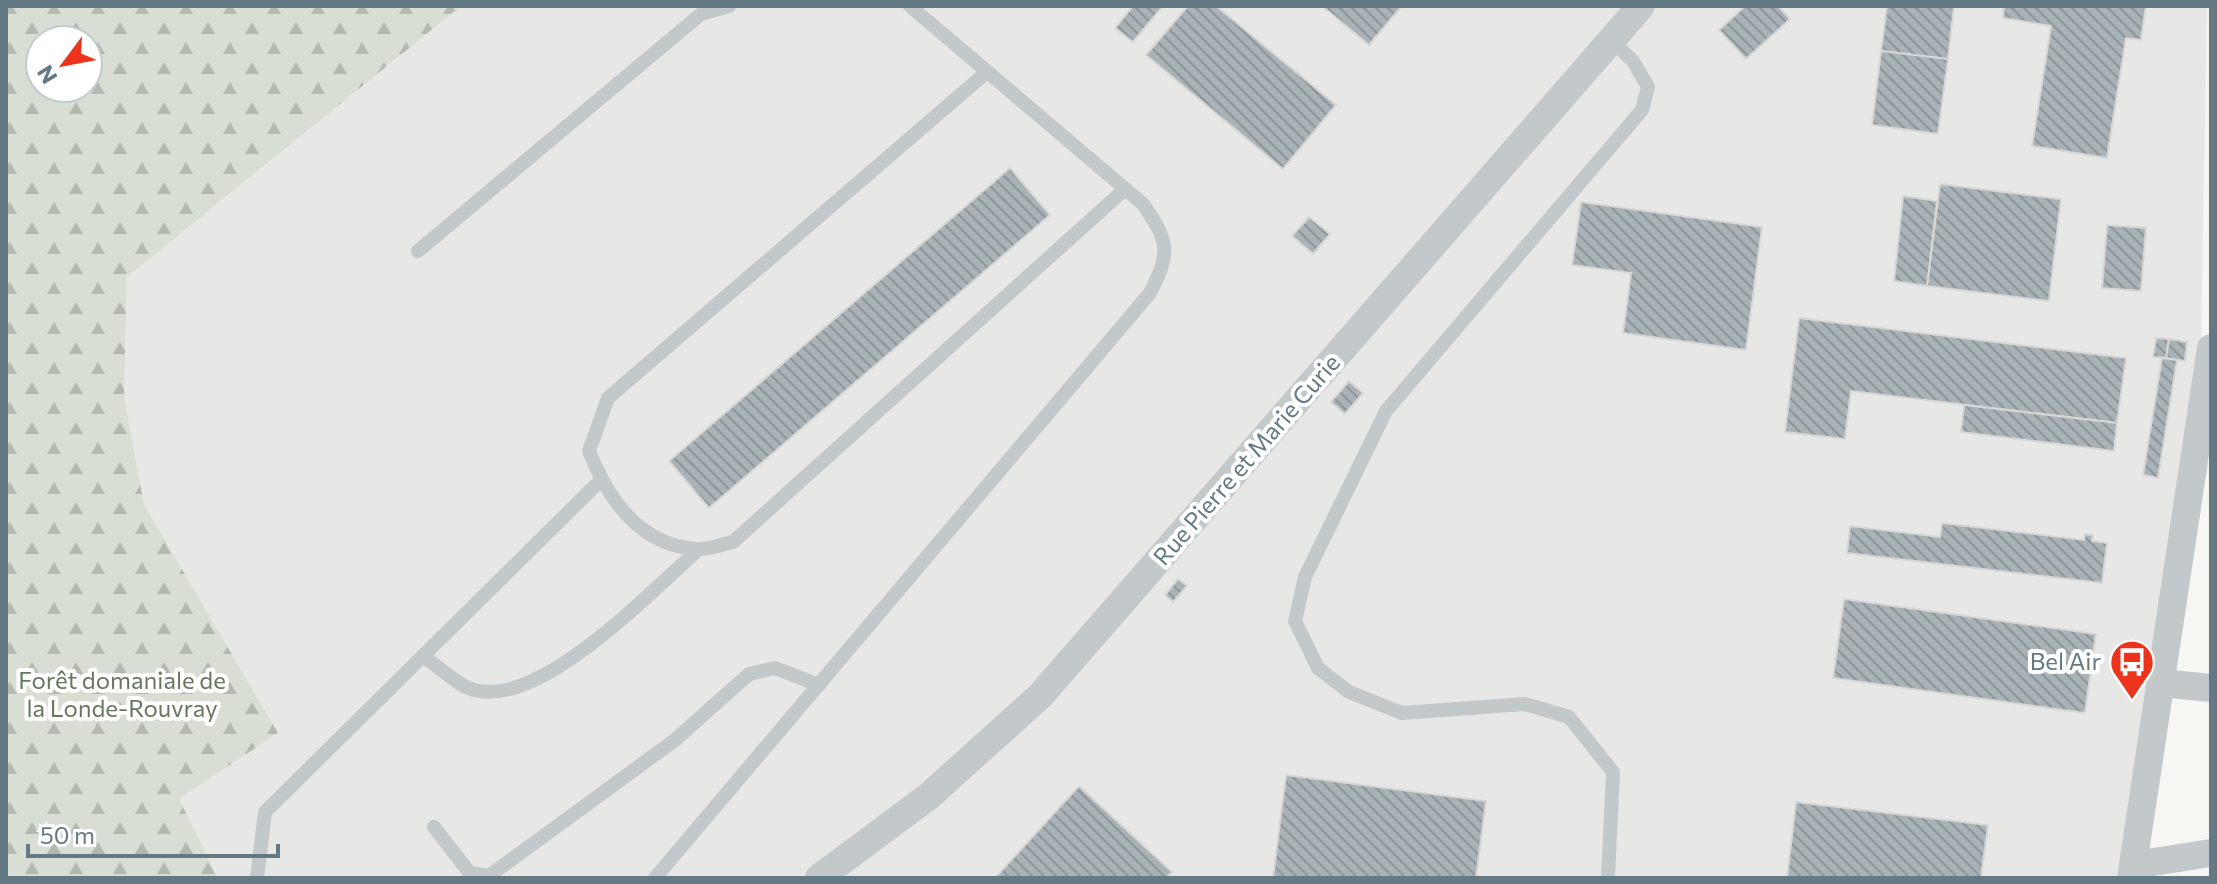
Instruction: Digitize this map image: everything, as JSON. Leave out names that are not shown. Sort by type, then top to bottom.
[{"type":"street","name":"Rue Pierre et Marie Curie","points":[[819,878],[929,796],[1040,696],[1641,6]]},
{"type":"street","points":[[2211,348],[2132,872],[2211,853]]},
{"type":"street","points":[[2161,683],[2211,688]]},
{"type":"lane","points":[[418,251],[701,14],[729,6]]},
{"type":"lane","points":[[655,878],[1150,293],[1165,264],[1162,231],[1143,204],[910,6]]},
{"type":"lane","points":[[1608,878],[1613,772],[1569,717],[1525,704],[1402,713],[1349,692],[1318,668],[1295,621],[1305,577],[1386,411],[1642,110],[1648,87],[1633,61],[1612,41]]},
{"type":"lane","points":[[987,72],[608,398],[589,451],[601,480],[631,521],[656,539],[698,550],[733,542],[1125,189]]},
{"type":"lane","points":[[257,878],[265,812],[601,480]]},
{"type":"lane","points":[[423,656],[474,690],[511,690],[566,665],[698,550]]},
{"type":"lane","points":[[434,827],[469,872],[489,876],[675,740],[749,674],[775,668],[819,685]]},
{"type":"shaded area","points":[[461,6],[2207,6],[2201,349],[2117,878],[218,878],[178,799],[278,733],[144,504],[124,396],[127,277]]},
{"type":"green space","name":"Forêt domaniale de la Londe-Rouvray","points":[[6,6],[461,6],[127,277],[124,396],[144,504],[278,733],[179,799],[218,878],[6,878]]},
{"type":"building","points":[[1133,6],[1163,6],[1133,42],[1115,28]]},
{"type":"building","points":[[1188,6],[1216,6],[1336,105],[1283,169],[1146,55]]},
{"type":"building","points":[[1322,6],[1402,6],[1369,45]]},
{"type":"building","points":[[1745,6],[1778,6],[1790,19],[1746,59],[1719,30]]},
{"type":"building","points":[[1887,6],[1954,6],[1948,59],[1881,51]]},
{"type":"building","points":[[2004,6],[2146,6],[2141,40],[2126,38],[2107,158],[2032,146],[2051,26],[2003,18]]},
{"type":"building","points":[[1881,51],[1948,59],[1938,134],[1872,125]]},
{"type":"building","points":[[1010,168],[1050,215],[709,508],[669,461]]},
{"type":"building","points":[[1940,184],[2061,199],[2049,301],[1927,286]]},
{"type":"building","points":[[1903,196],[1937,201],[1927,286],[1894,281]]},
{"type":"building","points":[[1581,202],[1762,227],[1746,350],[1623,333],[1631,273],[1572,265]]},
{"type":"building","points":[[1309,217],[1330,234],[1313,254],[1292,236]]},
{"type":"building","points":[[2107,225],[2146,228],[2141,291],[2102,288]]},
{"type":"building","points":[[1799,318],[2126,358],[2117,423],[1851,391],[1845,439],[1785,432]]},
{"type":"building","points":[[2156,338],[2169,339],[2166,358],[2153,357]]},
{"type":"building","points":[[2169,339],[2187,342],[2185,361],[2166,358]]},
{"type":"building","points":[[2162,358],[2177,360],[2158,478],[2143,475]]},
{"type":"building","points":[[1349,381],[1363,393],[1345,414],[1331,402]]},
{"type":"building","points":[[1964,405],[2117,423],[2114,451],[1961,432]]},
{"type":"building","points":[[1942,523],[2084,540],[2085,534],[2093,535],[2092,541],[2107,543],[2102,583],[1847,553],[1850,526],[1940,537]]},
{"type":"building","points":[[1178,579],[1187,586],[1173,602],[1165,595]]},
{"type":"building","points":[[1844,599],[2096,634],[2085,713],[1833,678]]},
{"type":"building","points":[[1286,775],[1486,801],[1476,878],[1273,878]]},
{"type":"building","points":[[1079,786],[1172,872],[1166,878],[995,878]]},
{"type":"building","points":[[1796,802],[1988,825],[1981,878],[1787,878]]},
{"type":"place","name":"Bel Air","points":[[2132,701]]}]
